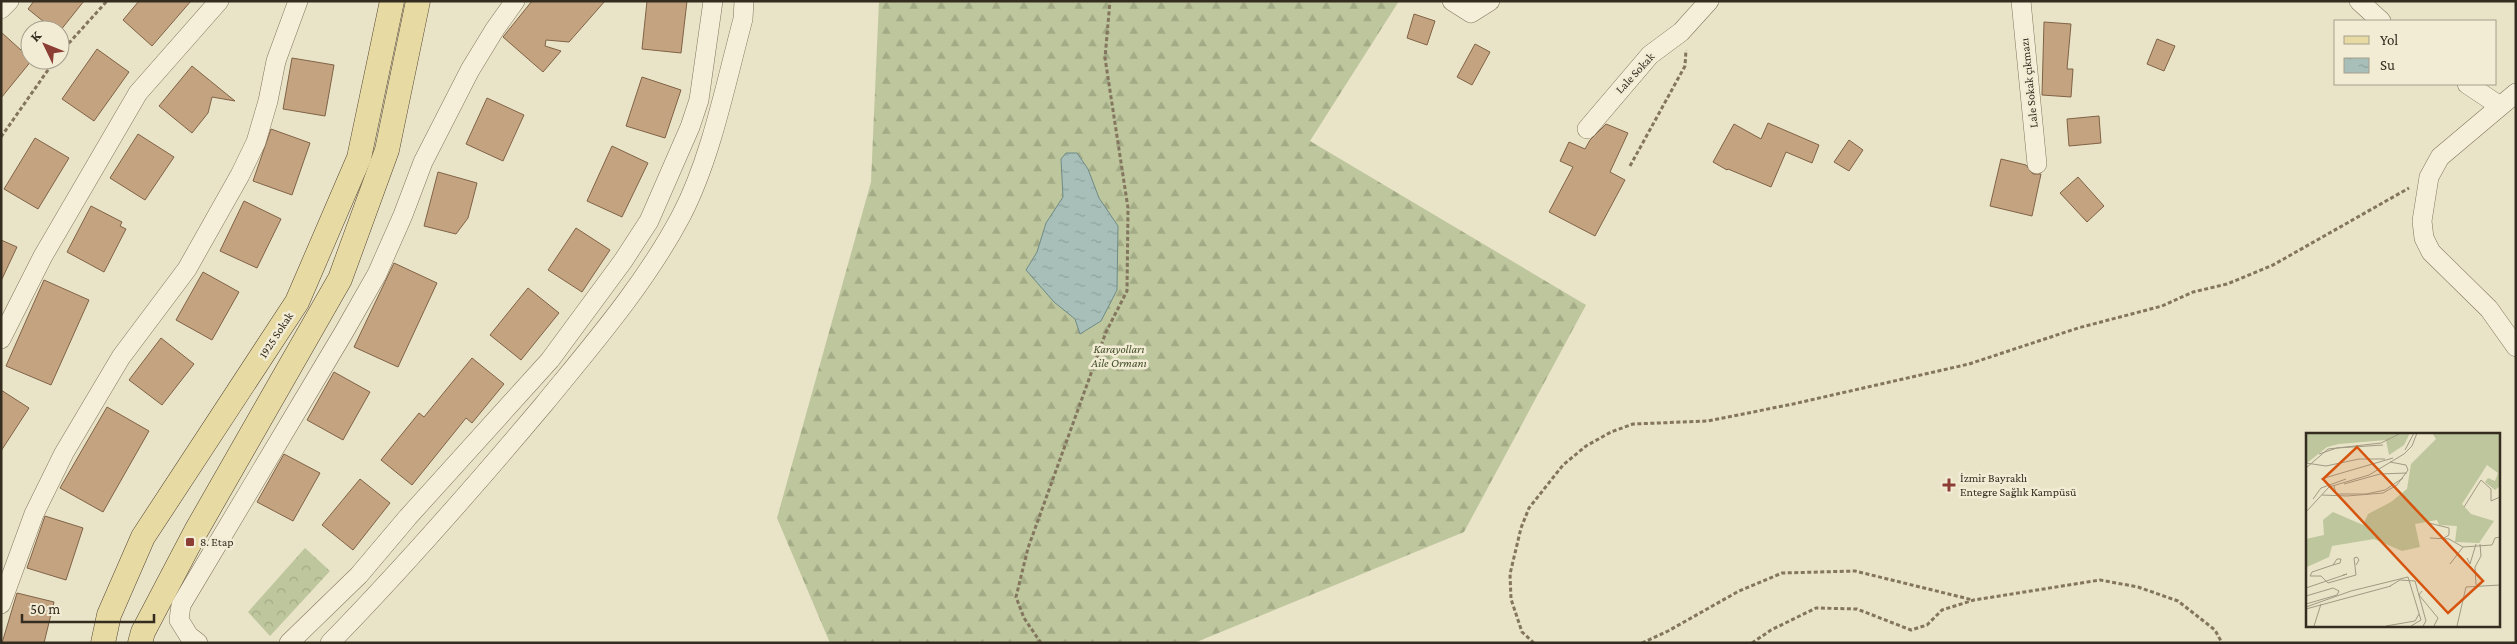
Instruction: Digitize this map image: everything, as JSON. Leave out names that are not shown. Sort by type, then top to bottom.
[{"type":"main road","name":"1925 Sokak","points":[[103,643],[109,615],[143,537],[297,302],[359,158],[392,1]]},
{"type":"main road","name":"1925 Sokak","points":[[140,643],[147,624],[227,476],[340,279],[387,150],[418,1]]},
{"type":"street","points":[[1,10],[9,1]]},
{"type":"street","points":[[1,339],[43,256],[138,94],[219,1]]},
{"type":"street","points":[[1,604],[34,514],[64,453],[122,356],[186,270],[240,175],[256,142],[268,101],[276,61],[298,1]]},
{"type":"street","points":[[198,643],[189,636],[179,620],[181,605],[377,274],[403,215],[423,162],[470,70],[494,28],[516,1]]},
{"type":"street","points":[[289,643],[359,575],[408,516],[550,360],[623,261],[649,221],[678,159],[693,118],[699,100],[705,68],[713,1]]},
{"type":"street","points":[[330,643],[399,573],[492,466],[603,332],[661,251],[682,214],[699,173],[743,19],[744,1]]},
{"type":"street","points":[[1452,1],[1471,13],[1490,1]]},
{"type":"street","name":"Lale Sokak","points":[[1587,130],[1650,55],[1681,32],[1710,1]]},
{"type":"street","name":"Lale Sokak çıkmazı","points":[[2021,1],[2037,164]]},
{"type":"street","points":[[2359,1],[2379,20]]},
{"type":"street","points":[[2468,85],[2500,106]]},
{"type":"street","points":[[2516,93],[2440,156],[2429,177],[2422,221],[2424,238],[2431,252],[2489,309],[2516,347]]},
{"type":"street","points":[[227,476],[249,491]]},
{"type":"path","points":[[70,43],[107,1]]},
{"type":"path","points":[[1041,643],[1024,618],[1016,597],[1028,548],[1106,332],[1127,291],[1128,208],[1105,58],[1110,1]]},
{"type":"path","points":[[1630,166],[1685,66],[1686,50],[1681,32]]},
{"type":"path","points":[[1,137],[48,70]]},
{"type":"path","points":[[1534,643],[1522,632],[1511,599],[1510,574],[1521,528],[1529,508],[1562,465],[1586,446],[1611,432],[1633,424],[1708,421],[1969,364],[2078,328],[2162,306],[2193,292],[2227,284],[2273,265],[2429,177]]},
{"type":"path","points":[[1642,643],[1739,592],[1782,573],[1855,571],[1974,600]]},
{"type":"path","points":[[1752,643],[1770,630],[1816,608],[1857,609],[1911,630],[1927,625],[1942,610],[1974,600],[2100,580],[2138,587],[2178,601],[2215,630],[2222,643]]},
{"type":"green space","name":"Karayolları Aile Ormanı","points":[[879,1],[1399,1],[1310,141],[1586,305],[1464,532],[1194,643],[830,643],[777,518],[871,182]]},
{"type":"green space","points":[[305,548],[330,571],[270,636],[248,612]]},
{"type":"water","points":[[1066,153],[1077,153],[1088,169],[1099,198],[1118,226],[1117,290],[1101,321],[1080,334],[1075,319],[1054,302],[1026,270],[1037,252],[1046,223],[1063,197],[1061,159]]},
{"type":"building","points":[[34,1],[84,1],[69,20],[42,20],[28,9]]},
{"type":"building","points":[[139,1],[191,1],[152,46],[123,20]]},
{"type":"building","points":[[532,1],[605,1],[569,42],[546,40],[545,46],[561,51],[543,72],[503,37]]},
{"type":"building","points":[[647,1],[687,1],[681,53],[642,49]]},
{"type":"building","points":[[1414,14],[1435,21],[1427,45],[1407,38]]},
{"type":"building","points":[[2044,22],[2071,24],[2067,69],[2073,69],[2071,97],[2042,95]]},
{"type":"building","points":[[1,32],[20,49],[20,70],[24,70],[1,98]]},
{"type":"building","points":[[2157,39],[2175,46],[2164,71],[2147,64]]},
{"type":"building","points":[[1475,44],[1490,52],[1472,85],[1457,77]]},
{"type":"building","points":[[97,49],[129,72],[94,121],[62,99]]},
{"type":"building","points":[[292,58],[334,65],[325,116],[283,109]]},
{"type":"building","points":[[192,66],[235,101],[212,97],[208,113],[192,133],[159,106]]},
{"type":"building","points":[[642,77],[681,90],[665,138],[626,126]]},
{"type":"building","points":[[487,98],[524,115],[503,161],[466,144]]},
{"type":"building","points":[[2099,116],[2101,143],[2069,146],[2067,119]]},
{"type":"building","points":[[1768,123],[1819,145],[1812,163],[1786,152],[1771,187],[1727,170],[1713,162],[1734,124],[1761,139]]},
{"type":"building","points":[[1606,124],[1628,133],[1610,172],[1625,180],[1595,236],[1549,212],[1573,167],[1560,161],[1569,142],[1585,149],[1590,140]]},
{"type":"building","points":[[271,129],[310,143],[292,195],[253,181]]},
{"type":"building","points":[[138,134],[174,157],[145,200],[110,178]]},
{"type":"building","points":[[35,138],[69,158],[38,209],[4,189]]},
{"type":"building","points":[[1849,140],[1863,150],[1849,171],[1834,162]]},
{"type":"building","points":[[612,146],[648,163],[622,217],[587,201]]},
{"type":"building","points":[[2001,159],[2026,165],[2033,174],[2041,174],[2032,216],[1990,206]]},
{"type":"building","points":[[438,172],[477,183],[468,218],[456,234],[424,226]]},
{"type":"building","points":[[2078,177],[2104,206],[2087,222],[2060,193]]},
{"type":"building","points":[[244,201],[281,219],[257,268],[220,251]]},
{"type":"building","points":[[91,206],[122,222],[120,226],[126,229],[104,272],[67,252]]},
{"type":"building","points":[[576,228],[610,250],[582,292],[548,270]]},
{"type":"building","points":[[1,240],[17,247],[1,281]]},
{"type":"building","points":[[394,263],[437,283],[398,367],[354,347]]},
{"type":"building","points":[[203,272],[239,292],[212,340],[176,320]]},
{"type":"building","points":[[44,280],[89,300],[51,385],[6,366]]},
{"type":"building","points":[[528,288],[559,313],[521,360],[490,335]]},
{"type":"building","points":[[161,338],[194,364],[162,405],[129,380]]},
{"type":"building","points":[[472,358],[504,384],[472,423],[466,418],[412,485],[381,460],[419,413],[424,417]]},
{"type":"building","points":[[334,372],[370,392],[343,440],[307,420]]},
{"type":"building","points":[[1,390],[29,408],[1,451]]},
{"type":"building","points":[[107,407],[149,431],[103,512],[60,488]]},
{"type":"building","points":[[284,454],[320,473],[293,521],[257,502]]},
{"type":"building","points":[[360,479],[390,503],[353,550],[322,525]]},
{"type":"building","points":[[45,516],[83,528],[66,580],[27,568]]},
{"type":"building","points":[[17,593],[54,602],[44,643],[2,643]]},
{"type":"place","name":"İzmir Bayraklı Entegre Sağlık Kampüsü","points":[[1949,485]]},
{"type":"place","name":"8. Etap","points":[[190,542]]}]
